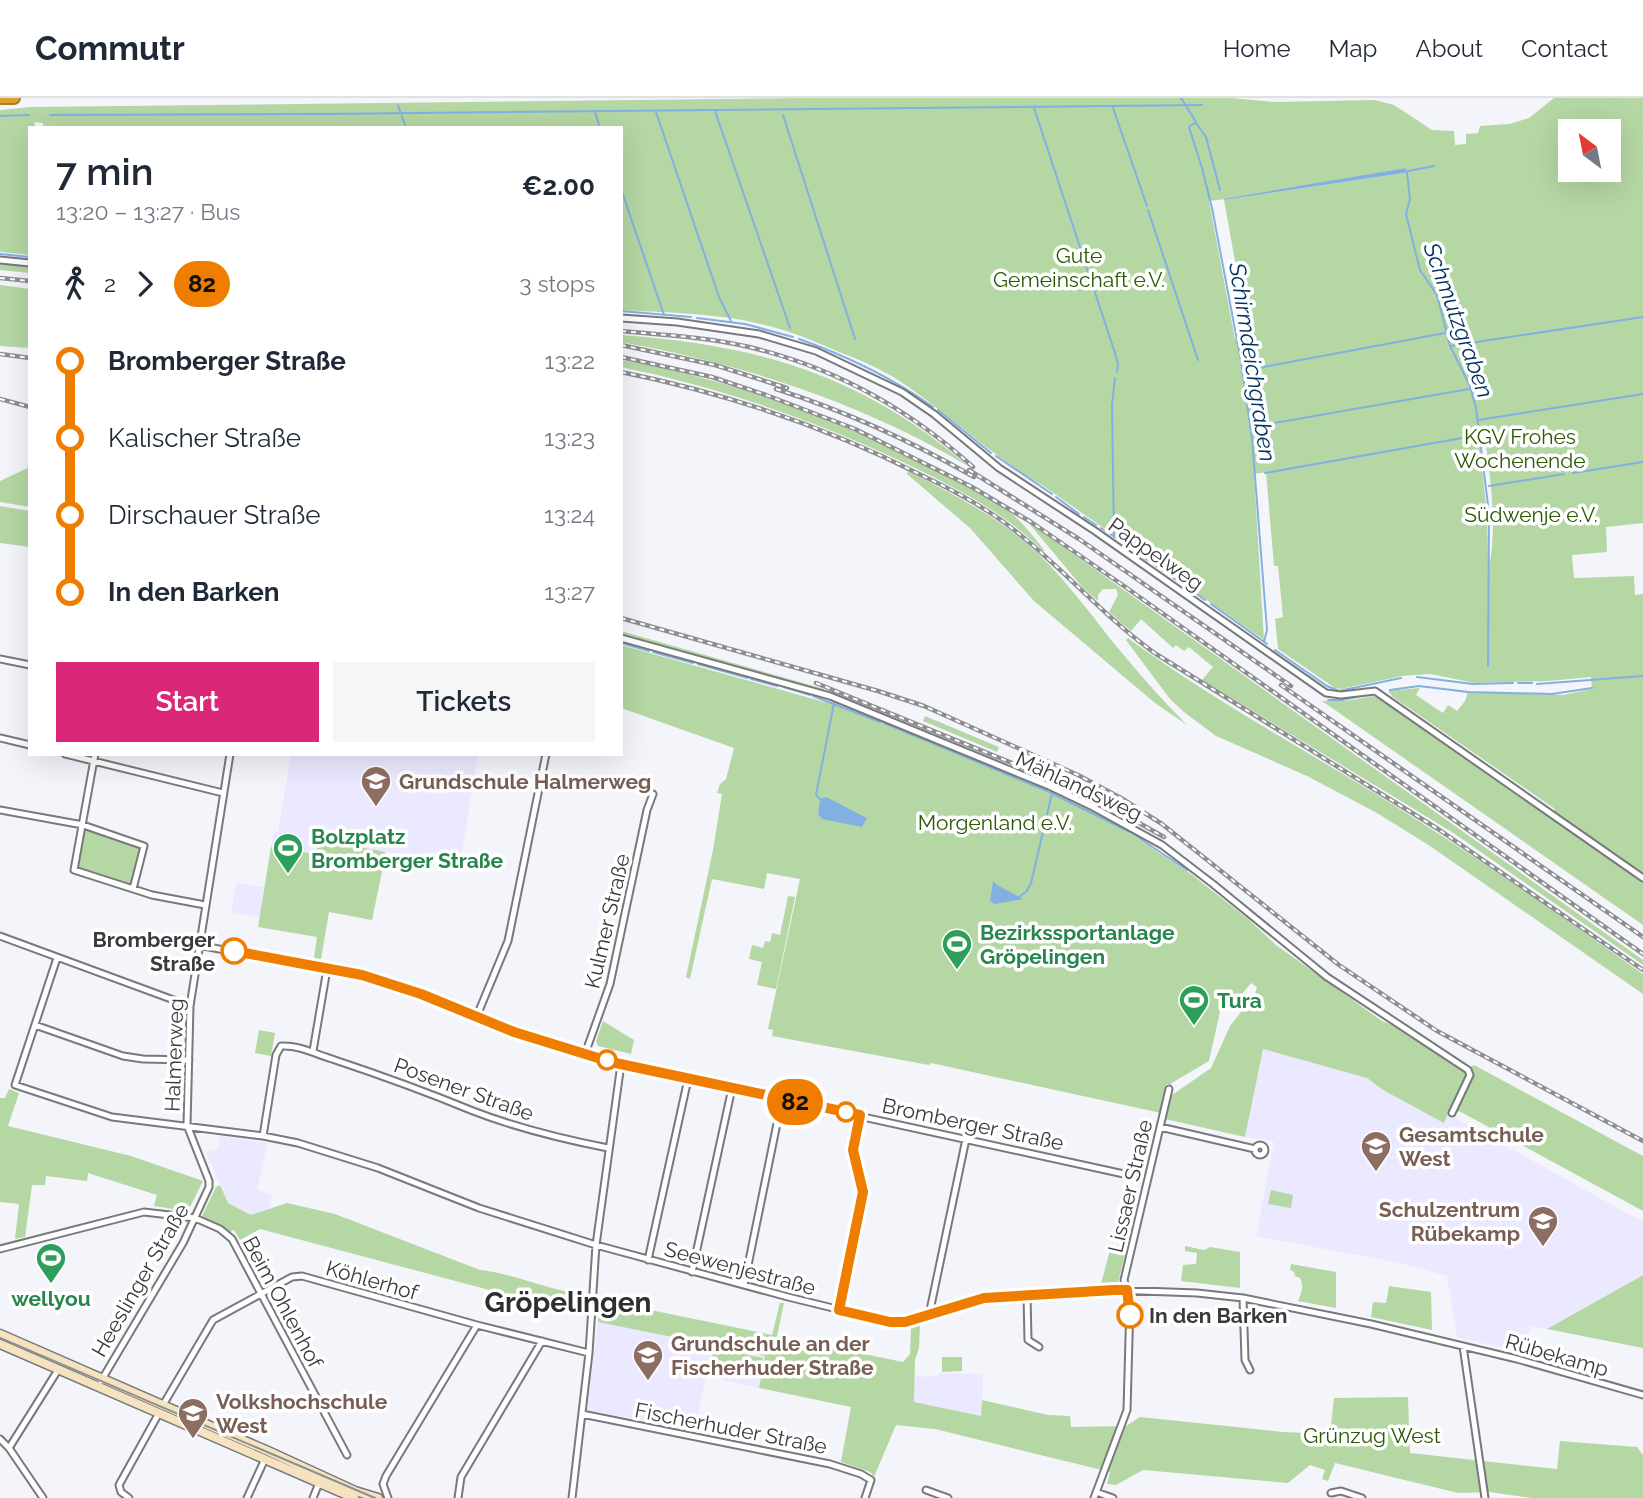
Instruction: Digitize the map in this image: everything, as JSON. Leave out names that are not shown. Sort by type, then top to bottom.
[{"type":"highway","points":[[0,98],[14,98]]},
{"type":"main road","points":[[0,1335],[103,1378],[265,1459],[354,1498]]},
{"type":"main road","points":[[0,1344],[98,1387],[161,1409],[345,1487],[378,1498]]},
{"type":"street","points":[[0,260],[28,263]]},
{"type":"street","name":"Pappelweg","points":[[623,318],[677,322],[760,334],[816,351],[902,393],[934,414],[999,468],[1095,531],[1326,693],[1341,695],[1375,691],[1643,878]]},
{"type":"street","name":"Mählandsweg","points":[[623,639],[830,696],[1049,786],[1162,845],[1342,988],[1468,1070],[1470,1075],[1452,1113]]},
{"type":"street","points":[[0,659],[28,666]]},
{"type":"street","points":[[0,738],[28,745]]},
{"type":"street","points":[[72,756],[223,793]]},
{"type":"street","points":[[94,756],[74,870],[152,895],[205,905]]},
{"type":"street","name":"Halmerweg","points":[[209,1187],[187,1125],[190,1006],[230,756]]},
{"type":"street","points":[[476,1018],[510,933],[546,756]]},
{"type":"street","name":"Kulmer Straße","points":[[585,1054],[610,984],[647,810],[653,794]]},
{"type":"street","points":[[0,810],[83,825],[144,846],[133,889]]},
{"type":"street","points":[[0,936],[190,1006]]},
{"type":"street","name":"Bromberger Straße","points":[[198,945],[362,975],[419,993],[514,1032],[621,1064],[1133,1176]]},
{"type":"street","points":[[57,958],[35,1025],[123,1056],[189,1060]]},
{"type":"street","points":[[313,1051],[327,968]]},
{"type":"street","name":"Seewenjestraße","points":[[35,1025],[15,1085],[97,1113],[263,1136],[357,1160],[479,1208],[596,1245],[890,1322],[905,1322],[984,1298],[1163,1290],[1243,1298],[1463,1346]]},
{"type":"street","name":"Posener Straße","points":[[263,1136],[278,1049],[287,1046],[313,1051],[514,1125],[608,1148]]},
{"type":"street","points":[[572,1498],[589,1353],[596,1245],[621,1064]]},
{"type":"street","points":[[648,1260],[688,1079]]},
{"type":"street","points":[[692,1272],[732,1088]]},
{"type":"street","name":"Lissaer Straße","points":[[1127,1290],[1124,1280],[1169,1089]]},
{"type":"street","points":[[744,1285],[782,1099]]},
{"type":"street","points":[[839,1310],[863,1192],[853,1150],[860,1115]]},
{"type":"street","points":[[1160,1126],[1255,1149]]},
{"type":"street","points":[[929,1315],[966,1139]]},
{"type":"street","name":"Heeslinger Straße","points":[[98,1387],[183,1243],[209,1187]]},
{"type":"street","name":"Beim Ohlenhof","points":[[0,1249],[144,1212],[158,1211],[195,1217],[227,1233],[347,1455]]},
{"type":"street","name":"Köhlerhof","points":[[129,1498],[121,1492],[120,1485],[213,1320],[292,1278],[302,1276],[589,1353]]},
{"type":"street","points":[[1113,1498],[1095,1495],[1127,1410],[1130,1302],[1127,1290]]},
{"type":"street","points":[[1027,1295],[1028,1340],[1039,1346]]},
{"type":"street","points":[[1243,1298],[1245,1360],[1251,1370]]},
{"type":"street","points":[[388,1498],[383,1484],[386,1476],[477,1325]]},
{"type":"street","points":[[458,1498],[461,1477],[542,1341]]},
{"type":"street","points":[[1463,1346],[1485,1498]]},
{"type":"street","name":"Rübekamp","points":[[1463,1346],[1643,1395]]},
{"type":"street","points":[[9,1448],[58,1370]]},
{"type":"street","name":"Fischerhuder Straße","points":[[582,1415],[819,1461],[861,1474],[871,1480],[865,1498]]},
{"type":"street","points":[[0,1439],[43,1498]]},
{"type":"street","points":[[247,1498],[265,1459]]},
{"type":"street","points":[[313,1498],[319,1483]]},
{"type":"street","points":[[926,1490],[948,1498]]},
{"type":"street","points":[[1331,1493],[1341,1491],[1362,1498]]},
{"type":"shaded area","name":"Grundschule Halmerweg","points":[[291,756],[478,756],[459,871],[446,863],[319,839],[316,854],[271,847],[274,831],[278,832]]},
{"type":"shaded area","points":[[236,883],[264,887],[260,918],[231,913]]},
{"type":"shaded area","points":[[1262,1049],[1367,1078],[1383,1090],[1444,1122],[1448,1114],[1643,1222],[1643,1274],[1547,1329],[1531,1326],[1524,1353],[1457,1337],[1447,1276],[1400,1263],[1256,1236],[1274,1142],[1245,1137]]},
{"type":"shaded area","points":[[220,1136],[268,1143],[257,1190],[272,1194],[269,1209],[251,1215],[228,1203],[206,1152],[217,1149]]},
{"type":"shaded area","name":"Grundschule an der Fischerhuder Straße","points":[[598,1322],[765,1356],[759,1388],[706,1376],[695,1431],[587,1410]]},
{"type":"shaded area","points":[[939,1373],[983,1374],[982,1416],[914,1402],[915,1377],[938,1376]]},
{"type":"green space","points":[[809,98],[1231,98],[1276,102],[1375,100],[1394,105],[1432,130],[1454,131],[1455,145],[1466,144],[1466,134],[1478,133],[1480,126],[1509,124],[1529,118],[1554,98],[1643,98],[1643,523],[1606,527],[1607,552],[1572,555],[1574,578],[1634,576],[1635,595],[1643,594],[1643,925],[1322,701],[1346,701],[1373,696],[1383,700],[1550,817],[1555,809],[1388,691],[1420,688],[1416,695],[1443,713],[1448,705],[1457,711],[1468,692],[1563,695],[1592,689],[1591,677],[1475,683],[1430,674],[1402,676],[1335,688],[1278,649],[1275,619],[1283,617],[1278,566],[1274,566],[1266,472],[1254,474],[1264,640],[1023,474],[919,394],[879,369],[778,328],[733,318],[623,310],[623,126],[43,126],[43,123],[34,122],[35,126],[28,126],[28,255],[0,252],[0,110],[31,107]],"holes":[[[1405,168],[1407,170],[1404,173],[1224,200],[1248,333],[1235,339],[1209,201]],[[1479,436],[1485,436],[1493,515],[1490,562]]]},
{"type":"green space","points":[[0,263],[28,266],[28,273],[0,270]]},
{"type":"green space","points":[[0,285],[28,289],[28,348],[0,346]]},
{"type":"green space","points":[[623,335],[719,347],[806,370],[848,387],[888,409],[968,466],[928,443],[844,405],[756,374],[623,342]]},
{"type":"green space","points":[[623,360],[703,378],[783,403],[899,451],[990,498],[1016,518],[1044,550],[1014,526],[965,494],[843,435],[734,396],[623,367]]},
{"type":"green space","points":[[28,468],[28,507],[0,502],[0,481]]},
{"type":"green space","points":[[908,471],[985,513],[1039,555],[1187,725],[1155,703],[1034,601],[971,529],[907,474]]},
{"type":"green space","points":[[0,506],[28,511],[28,547],[0,543]]},
{"type":"green space","points":[[1027,521],[1643,960],[1643,965],[1455,834],[1202,680],[1213,667],[1189,647],[1184,651],[1176,645],[1173,648],[1141,619],[1131,631],[1109,612],[1118,595],[1116,589],[1103,589],[1098,595],[1098,601],[1083,588]]},
{"type":"green space","points":[[623,632],[824,689],[823,692],[623,637]]},
{"type":"green space","points":[[1128,638],[1222,701],[1417,820],[1547,907],[1643,974],[1643,994],[1430,846],[1377,813],[1307,776],[1216,736],[1170,699],[1126,640]]},
{"type":"green space","name":"Morgenland e.V.","points":[[623,646],[853,710],[1045,789],[1105,817],[1191,874],[1276,945],[1382,1021],[1397,1027],[1465,1070],[1474,1065],[1643,1156],[1643,1211],[1461,1112],[1450,1109],[1444,1123],[1383,1090],[1367,1078],[1263,1049],[1245,1137],[1165,1119],[1172,1095],[1211,1068],[1230,1026],[1255,994],[1257,987],[1251,983],[1232,1006],[1222,1003],[1209,1061],[1166,1084],[1161,1113],[931,1063],[929,1065],[772,1036],[773,1030],[768,1029],[800,879],[767,873],[764,889],[712,879],[690,979],[686,977],[713,850],[722,794],[717,793],[720,784],[726,779],[734,748],[623,709]]},
{"type":"green space","points":[[925,716],[999,747],[997,752],[923,721]]},
{"type":"green space","points":[[87,830],[141,848],[131,884],[78,867],[83,835]]},
{"type":"green space","name":"Bromberger Straße","points":[[319,839],[386,852],[372,920],[329,912],[321,959],[314,958],[317,937],[258,927],[271,847],[316,854]]},
{"type":"green space","points":[[788,896],[795,897],[776,989],[757,985],[762,962],[749,959],[752,945],[763,948],[765,941],[770,942],[772,933],[780,935]]},
{"type":"green space","points":[[603,1021],[634,1040],[631,1054],[598,1046],[596,1041]]},
{"type":"green space","points":[[259,1030],[275,1033],[271,1056],[255,1053]]},
{"type":"green space","points":[[9,1089],[19,1093],[8,1126],[131,1156],[203,1181],[189,1209],[186,1211],[154,1206],[157,1195],[88,1173],[87,1181],[46,1176],[45,1185],[32,1185],[25,1237],[15,1239],[19,1204],[0,1202],[0,1098],[5,1098]]},
{"type":"green space","points":[[220,1185],[228,1203],[251,1215],[287,1203],[335,1214],[480,1270],[588,1295],[587,1316],[260,1229],[240,1240],[234,1230],[230,1232],[202,1216],[216,1187]]},
{"type":"green space","points":[[1271,1190],[1293,1195],[1291,1208],[1268,1204]]},
{"type":"green space","points":[[1117,1245],[1127,1247],[1118,1282],[1101,1284],[1110,1250]]},
{"type":"green space","points":[[1185,1246],[1240,1252],[1240,1288],[1181,1281],[1183,1265],[1196,1264],[1197,1253],[1185,1251]]},
{"type":"green space","points":[[1291,1264],[1336,1272],[1336,1308],[1298,1301],[1302,1284],[1300,1278],[1290,1270]]},
{"type":"green space","points":[[1643,1275],[1643,1348],[1547,1329]]},
{"type":"green space","points":[[1389,1286],[1431,1292],[1432,1330],[1371,1317],[1373,1302],[1386,1303]]},
{"type":"green space","name":"Grünzug West","points":[[604,1294],[631,1306],[772,1335],[780,1303],[784,1303],[777,1336],[903,1362],[910,1354],[911,1327],[920,1325],[919,1348],[915,1360],[914,1402],[981,1416],[982,1400],[1048,1415],[1070,1416],[1071,1427],[1126,1426],[1140,1417],[1283,1432],[1330,1434],[1334,1398],[1408,1397],[1410,1453],[1557,1469],[1560,1441],[1637,1447],[1643,1455],[1643,1498],[1532,1498],[1489,1492],[1458,1493],[1335,1463],[1328,1481],[1322,1479],[1325,1470],[1310,1465],[1288,1483],[1143,1470],[1116,1485],[1107,1484],[1110,1472],[935,1429],[896,1425],[874,1477],[870,1472],[841,1462],[851,1407],[759,1388],[765,1356],[598,1322],[599,1299]]},
{"type":"green space","points":[[714,1348],[763,1358],[759,1378],[710,1368]]},
{"type":"green space","points":[[942,1357],[962,1357],[962,1371],[942,1372]]},
{"type":"water","points":[[1405,168],[1407,170],[1404,173],[1224,200],[1224,199]]},
{"type":"water","points":[[826,797],[867,818],[862,827],[822,819],[818,814],[820,799]]},
{"type":"water","points":[[993,881],[1023,899],[995,904],[990,901]]},
{"type":"waterway","name":"Schirmdeichgraben","points":[[1181,98],[1196,122],[1189,127],[1212,208],[1241,361],[1252,438],[1267,630],[1264,642]]},
{"type":"waterway","points":[[398,105],[405,126]]},
{"type":"waterway","points":[[50,115],[1202,105]]},
{"type":"waterway","points":[[1034,108],[1115,353],[1117,372]]},
{"type":"waterway","points":[[1113,108],[1147,206]]},
{"type":"waterway","points":[[715,111],[790,328]]},
{"type":"waterway","points":[[595,112],[599,126]]},
{"type":"waterway","points":[[656,112],[719,297],[731,321]]},
{"type":"waterway","points":[[0,116],[29,115]]},
{"type":"waterway","points":[[783,115],[855,339]]},
{"type":"waterway","name":"Schmutzgraben","points":[[1196,123],[1206,137],[1220,190]]},
{"type":"waterway","points":[[1408,171],[1434,166]]},
{"type":"waterway","name":"Schmutzgraben","points":[[1404,171],[1407,172],[1410,199],[1406,214],[1420,270],[1437,295],[1450,346],[1470,386],[1476,408],[1489,513],[1488,666]]},
{"type":"waterway","points":[[623,195],[664,315]]},
{"type":"waterway","points":[[1148,210],[1198,360]]},
{"type":"waterway","points":[[0,254],[28,257]]},
{"type":"waterway","points":[[623,311],[691,317]]},
{"type":"waterway","points":[[1450,346],[1643,317]]},
{"type":"waterway","points":[[697,318],[745,324],[793,337]]},
{"type":"waterway","points":[[1253,369],[1445,333]]},
{"type":"waterway","points":[[799,339],[868,368],[933,407]]},
{"type":"waterway","points":[[1114,537],[1112,405],[1115,378]]},
{"type":"waterway","points":[[1263,425],[1469,389]]},
{"type":"waterway","points":[[1478,420],[1643,394]]},
{"type":"waterway","points":[[938,410],[991,453]]},
{"type":"waterway","points":[[1265,473],[1479,435]]},
{"type":"waterway","points":[[996,456],[1052,494]]},
{"type":"waterway","points":[[1573,473],[1643,462]]},
{"type":"waterway","points":[[1489,486],[1564,474]]},
{"type":"waterway","points":[[1056,497],[1079,514]]},
{"type":"waterway","points":[[1084,517],[1096,525]]},
{"type":"waterway","points":[[1101,528],[1133,549]]},
{"type":"waterway","points":[[1137,553],[1185,586]]},
{"type":"waterway","points":[[1190,589],[1205,600]]},
{"type":"waterway","points":[[1211,604],[1267,644]]},
{"type":"waterway","points":[[623,644],[649,651]]},
{"type":"waterway","points":[[1275,650],[1327,686],[1339,691],[1401,678]]},
{"type":"waterway","points":[[653,652],[693,663]]},
{"type":"waterway","points":[[698,664],[748,678]]},
{"type":"waterway","points":[[1537,684],[1643,676]]},
{"type":"waterway","points":[[1417,677],[1473,684],[1513,683]]},
{"type":"waterway","points":[[751,679],[777,686]]},
{"type":"waterway","points":[[1518,683],[1532,683]]},
{"type":"waterway","points":[[1390,690],[1419,686],[1468,692],[1552,694],[1592,688]]},
{"type":"waterway","points":[[784,687],[810,695]]},
{"type":"waterway","points":[[1328,700],[1366,695]]},
{"type":"waterway","points":[[813,696],[880,722]]},
{"type":"waterway","points":[[820,799],[816,795],[834,703]]},
{"type":"waterway","points":[[884,723],[1047,791]]},
{"type":"waterway","points":[[1049,792],[1130,832],[1187,870]]},
{"type":"waterway","points":[[1019,897],[1027,891],[1031,883],[1052,793]]},
{"type":"tram line","points":[[0,1338],[375,1498]]},
{"type":"railway","points":[[0,278],[28,281]]},
{"type":"railway","points":[[623,331],[733,344],[810,366],[840,378],[896,409],[973,467]]},
{"type":"railway","points":[[623,345],[715,365],[787,388]]},
{"type":"railway","points":[[0,354],[28,358]]},
{"type":"railway","points":[[623,357],[712,377],[766,395],[855,429],[972,487],[1031,522],[1124,586],[1643,954]]},
{"type":"railway","points":[[623,372],[699,390],[775,413],[885,458],[968,499],[1031,544],[1156,654],[1438,829],[1643,970]]},
{"type":"railway","points":[[776,389],[877,428],[974,477]]},
{"type":"railway","points":[[0,399],[28,406]]},
{"type":"railway","points":[[969,470],[1079,539],[1291,686]]},
{"type":"railway","points":[[623,619],[924,706],[1078,775],[1162,824],[1339,965],[1437,1031],[1643,1141]]},
{"type":"railway","points":[[816,683],[1088,794],[1164,837]]},
{"type":"railway","points":[[1281,685],[1643,937]]},
{"type":"bus line","name":"82","points":[[234,951],[362,975],[421,994],[514,1032],[611,1062],[860,1115],[853,1150],[863,1192],[839,1310],[890,1322],[905,1322],[984,1298],[1127,1290],[1130,1315]]},
{"type":"place","name":"Grundschule Halmerweg","points":[[376,808]]},
{"type":"place","name":"Bolzplatz Bromberger Straße","points":[[288,875]]},
{"type":"place","name":"Bromberger Straße","points":[[234,951]]},
{"type":"place","name":"Bezirkssportanlage Gröpelingen","points":[[957,971]]},
{"type":"place","name":"Tura","points":[[1194,1027]]},
{"type":"place","name":"Gesamtschule West","points":[[1376,1173]]},
{"type":"place","name":"Schulzentrum Rübekamp","points":[[1543,1248]]},
{"type":"place","name":"wellyou","points":[[51,1285]]},
{"type":"place","name":"In den Barken","points":[[1130,1315]]},
{"type":"place","name":"Grundschule an der Fischerhuder Straße","points":[[648,1382]]},
{"type":"place","name":"Volkshochschule West","points":[[193,1440]]},
{"type":"district","name":"Gröpelingen","points":[[568,1302]]},
{"type":"park label","name":"Gute Gemeinschaft e.V.","points":[[1079,267]]},
{"type":"park label","name":"KGV Frohes Wochenende","points":[[1520,448]]},
{"type":"park label","name":"Südwenje e.V.","points":[[1531,514]]}]
